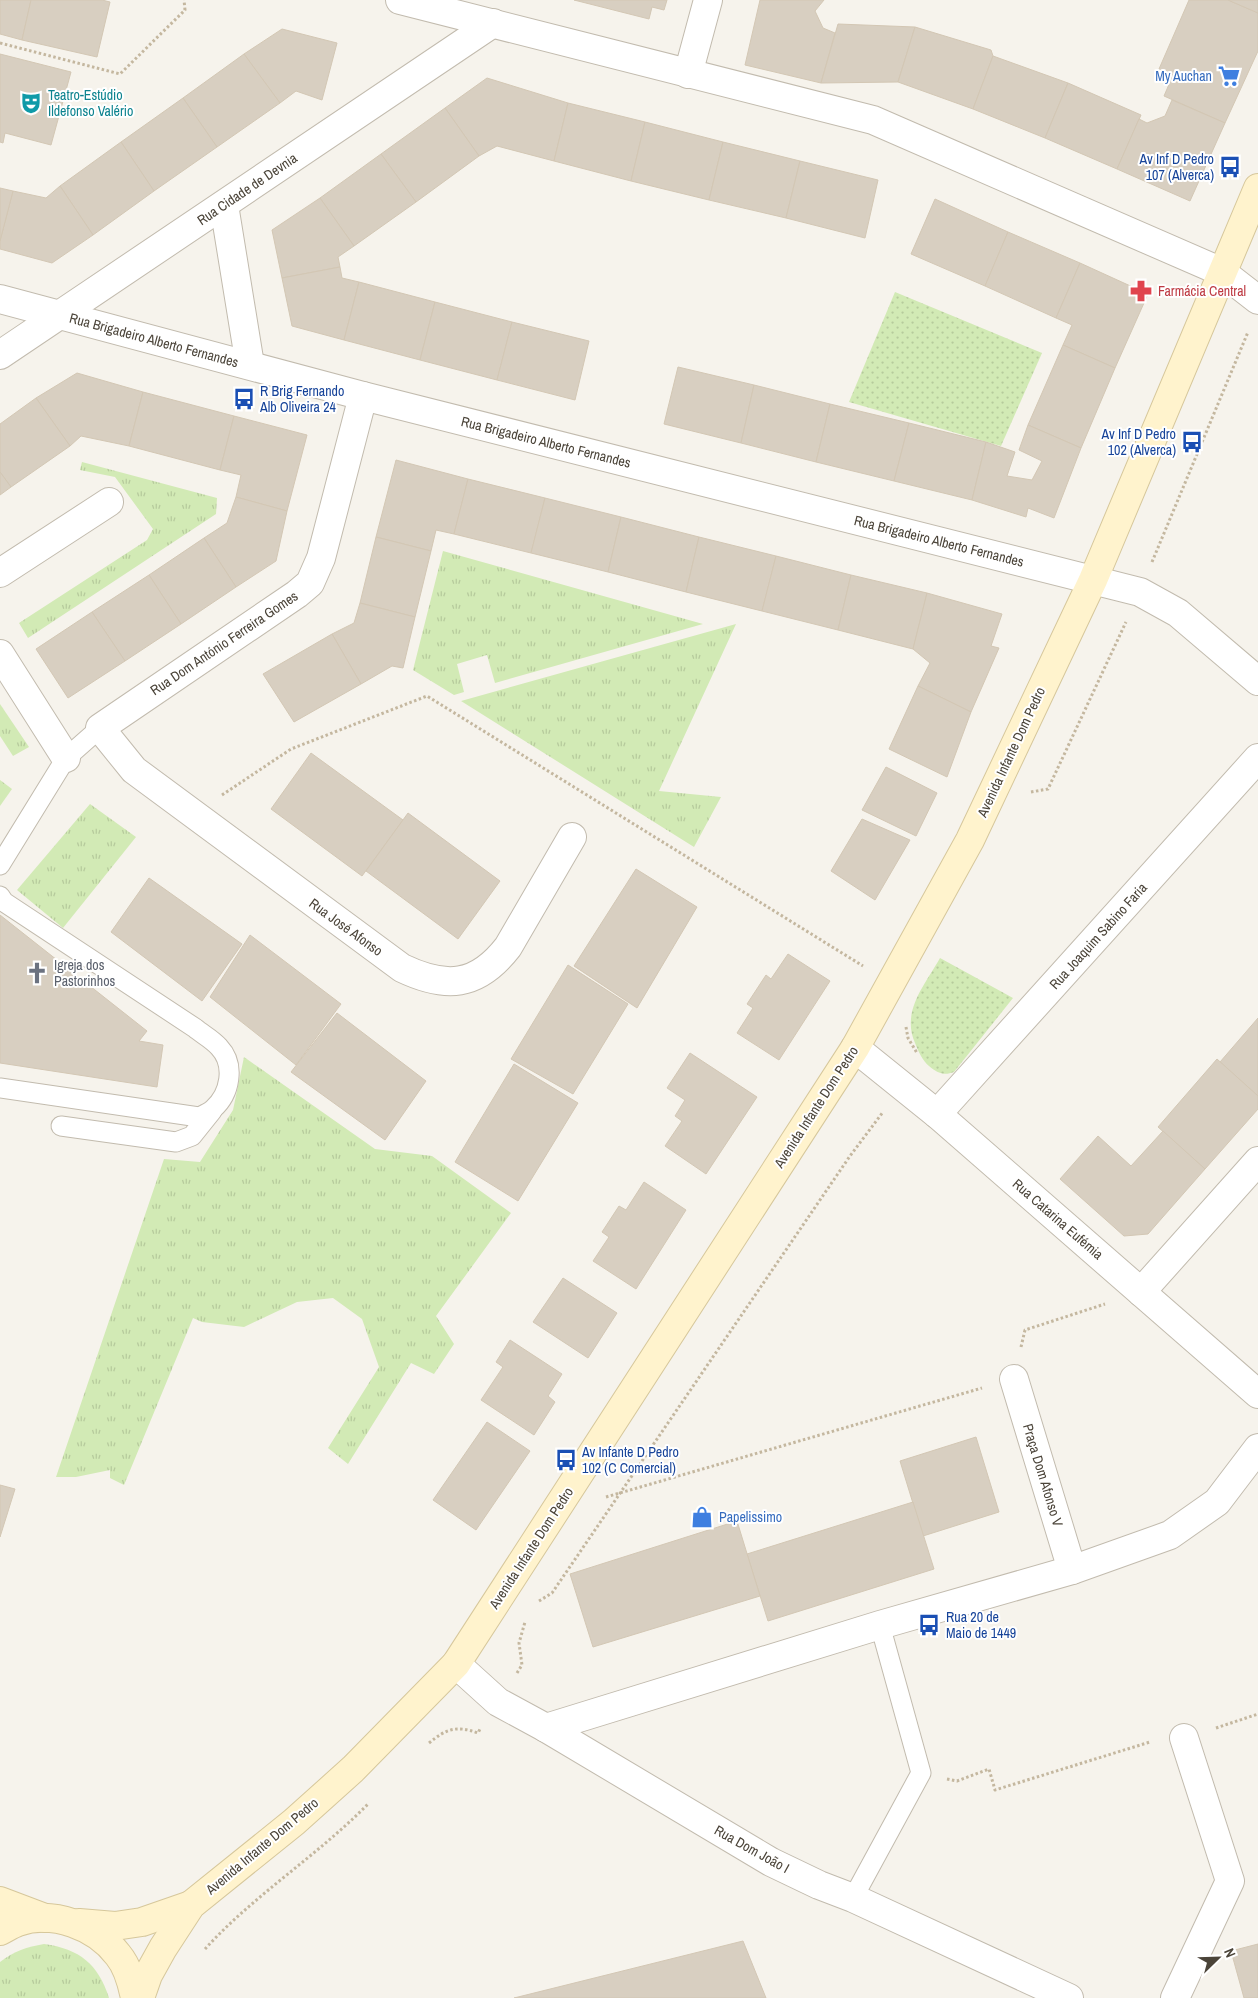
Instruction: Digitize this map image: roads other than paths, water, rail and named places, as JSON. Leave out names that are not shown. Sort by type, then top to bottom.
[{"type":"main road","name":"Avenida Infante Dom Pedro","points":[[74,1923],[115,1926],[142,1922],[191,1904],[294,1822],[353,1769],[456,1664],[854,1048],[892,983],[970,840],[1093,580],[1258,188]]},
{"type":"main road","points":[[0,1902],[46,1918],[74,1923],[99,1936],[119,1956],[131,1980],[134,1998]]},
{"type":"main road","name":"Avenida Infante Dom Pedro","points":[[140,1998],[148,1975],[191,1904]]},
{"type":"main road","points":[[0,1931],[19,1922],[46,1918]]},
{"type":"street","points":[[400,0],[873,120],[1222,272],[1258,300]]},
{"type":"street","points":[[688,74],[708,0]]},
{"type":"street","name":"Rua Cidade de Devnia","points":[[0,355],[493,23]]},
{"type":"street","points":[[224,205],[250,365]]},
{"type":"street","name":"Rua Brigadeiro Alberto Fernandes","points":[[0,300],[363,396],[1140,592],[1178,613],[1258,681]]},
{"type":"street","name":"Rua Dom António Ferreira Gomes","points":[[100,728],[297,594],[310,583],[321,558],[363,396]]},
{"type":"street","points":[[0,573],[109,502]]},
{"type":"street","points":[[0,654],[66,758]]},
{"type":"street","name":"Rua José Afonso","points":[[100,728],[134,770],[402,968],[422,978],[442,982],[464,980],[481,974],[496,963],[508,947],[572,837]]},
{"type":"street","name":"Rua Joaquim Sabino Faria","points":[[937,1114],[1258,758]]},
{"type":"street","name":"Rua Catarina Eufémia","points":[[854,1048],[937,1114],[1258,1394]]},
{"type":"street","points":[[1141,1292],[1258,1161]]},
{"type":"street","name":"Praça Dom Afonso V","points":[[1014,1379],[1072,1570]]},
{"type":"street","points":[[546,1728],[880,1626],[1072,1570],[1170,1535],[1217,1502],[1258,1448]]},
{"type":"street","name":"Rua Dom João I","points":[[456,1664],[498,1702],[546,1728],[770,1862],[819,1886],[853,1898],[1069,1998]]},
{"type":"street","points":[[1175,1998],[1230,1881],[1184,1738]]},
{"type":"lane","points":[[0,865],[66,758],[100,728]]},
{"type":"lane","points":[[0,896],[4,902],[194,1028],[220,1047],[228,1060],[230,1074],[226,1092],[192,1136],[176,1142],[61,1126]]},
{"type":"lane","points":[[0,1088],[181,1116],[199,1117],[212,1110]]},
{"type":"lane","points":[[853,1898],[922,1773],[880,1626]]},
{"type":"place","name":"My Auchan","points":[[1229,76]]},
{"type":"place","name":"Teatro-Estúdio Ildefonso Valério","points":[[31,103]]},
{"type":"place","name":"Av Inf D Pedro 107 (Alverca)","points":[[1230,167]]},
{"type":"place","name":"Farmácia Central","points":[[1141,291]]},
{"type":"place","name":"R Brig Fernando Alb Oliveira 24","points":[[244,399]]},
{"type":"place","name":"Av Inf D Pedro 102 (Alverca)","points":[[1192,442]]},
{"type":"place","name":"Igreja dos Pastorinhos","points":[[37,973]]},
{"type":"place","name":"Av Infante D Pedro 102 (C Comercial)","points":[[566,1460]]},
{"type":"place","name":"Papelissimo","points":[[702,1517]]},
{"type":"place","name":"Rua 20 de Maio de 1449","points":[[929,1625]]}]
